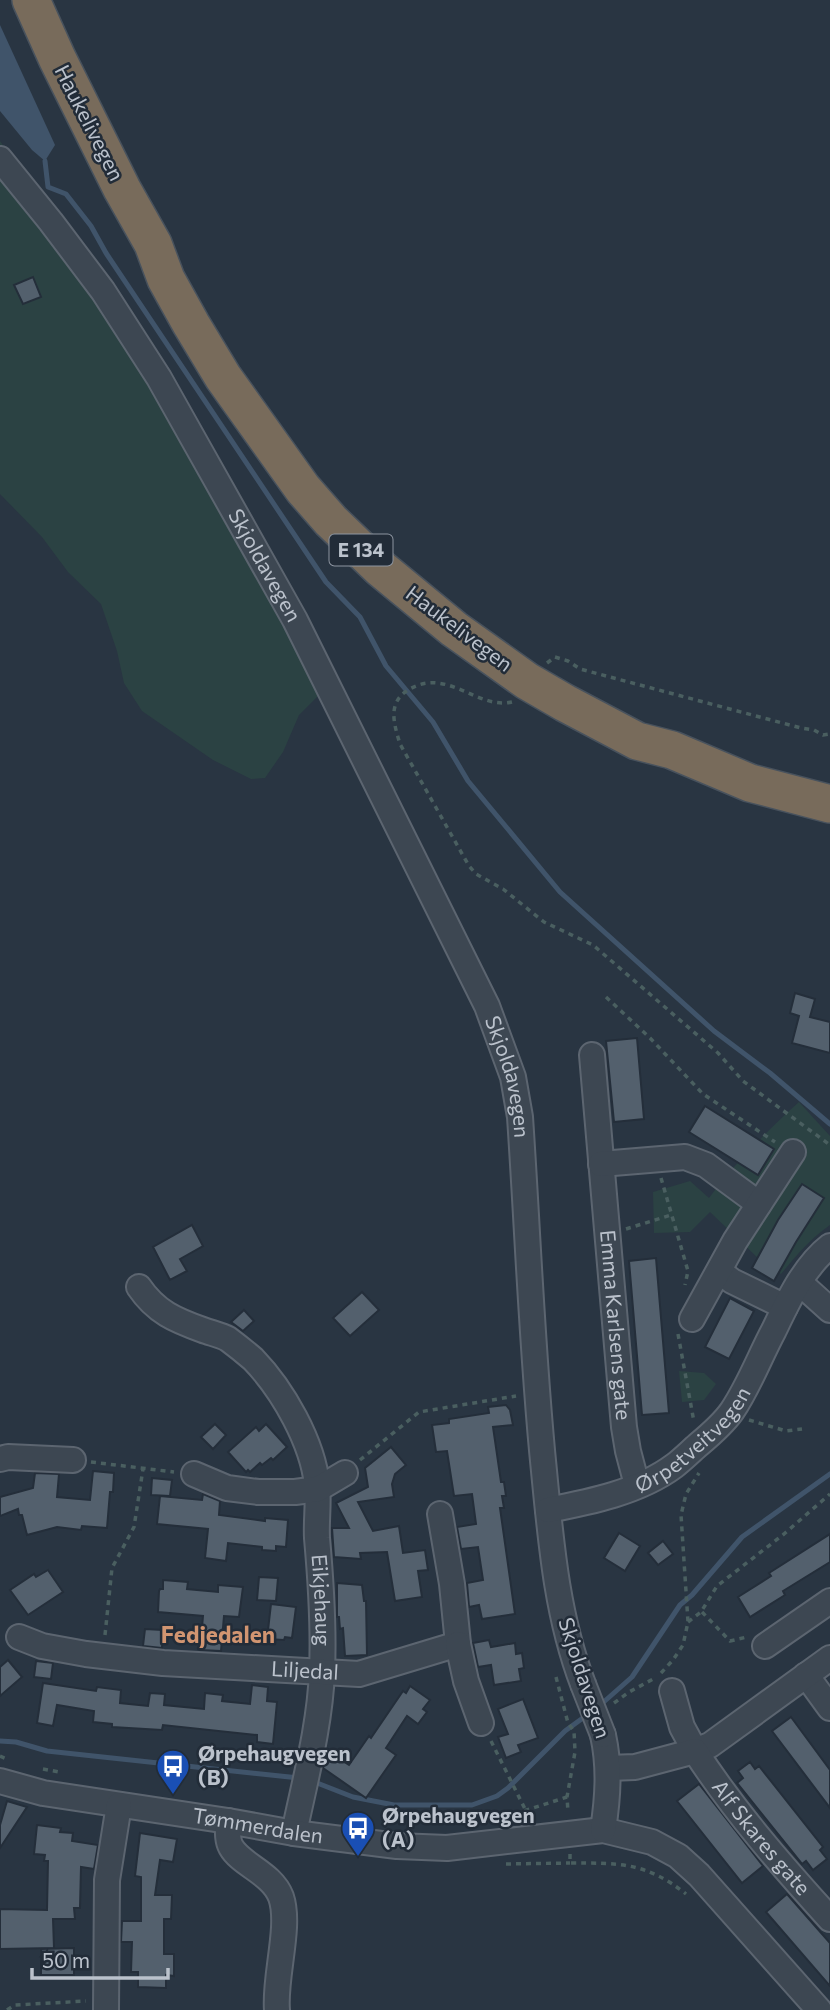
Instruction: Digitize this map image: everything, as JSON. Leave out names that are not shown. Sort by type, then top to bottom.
[{"type":"highway","name":"Haukelivegen","points":[[31,0],[122,189],[153,244],[175,270],[267,411],[328,482],[397,552],[465,614],[537,668],[600,708],[642,729],[672,750],[750,783],[830,804]]},
{"type":"street","name":"Skjoldavegen","points":[[0,159],[103,290],[159,377],[295,620],[487,1006],[513,1077],[520,1117],[539,1423],[551,1549],[561,1607],[583,1685],[603,1735],[608,1768],[603,1830]]},
{"type":"street","name":"Emma Karlsens gate","points":[[592,1055],[624,1427],[637,1485]]},
{"type":"street","points":[[692,1319],[735,1241],[793,1152]]},
{"type":"street","points":[[601,1164],[676,1157],[696,1160],[759,1204]]},
{"type":"street","name":"Ørpetveitvegen","points":[[548,1510],[614,1495],[637,1485],[672,1468],[712,1433],[733,1410],[800,1283],[817,1257],[830,1246]]},
{"type":"street","points":[[719,1271],[732,1281],[785,1307]]},
{"type":"street","points":[[800,1283],[830,1310]]},
{"type":"street","name":"Eikjehaug","points":[[139,1287],[150,1303],[167,1315],[227,1338],[253,1360],[277,1390],[300,1429],[314,1462],[318,1489],[316,1527],[323,1602],[322,1672],[316,1730],[294,1833]]},
{"type":"street","points":[[0,1459],[8,1457],[73,1460]]},
{"type":"street","points":[[194,1474],[227,1489],[282,1492],[318,1489],[345,1473]]},
{"type":"street","points":[[440,1514],[453,1584],[458,1644],[466,1681],[481,1723]]},
{"type":"street","points":[[765,1646],[827,1611]]},
{"type":"street","name":"Liljedal","points":[[19,1637],[42,1646],[163,1663],[359,1674],[458,1644]]},
{"type":"street","points":[[608,1768],[635,1767],[710,1745],[830,1658]]},
{"type":"street","points":[[806,1675],[830,1708]]},
{"type":"street","name":"Alf Skares gate","points":[[672,1691],[682,1727],[709,1772],[791,1877],[830,1919]]},
{"type":"street","name":"Tømmerdalen","points":[[0,1781],[43,1793],[294,1833],[397,1846],[447,1848],[603,1830]]},
{"type":"street","points":[[102,2006],[107,1880],[119,1805]]},
{"type":"street","points":[[228,1821],[228,1838],[233,1850],[270,1881],[281,1897],[283,1923],[277,2010]]},
{"type":"street","points":[[603,1830],[652,1842],[677,1856],[699,1875],[814,2008]]},
{"type":"path","points":[[547,663],[555,657],[580,669],[645,688],[814,730],[823,735],[830,734]]},
{"type":"path","points":[[520,699],[505,704],[442,683],[428,682],[404,692],[394,705],[394,724],[400,744],[462,854],[476,874],[503,889],[544,922],[593,945],[718,1053],[743,1081],[830,1145]]},
{"type":"path","points":[[606,997],[650,1038],[703,1094],[793,1152]]},
{"type":"path","points":[[664,1188],[676,1233]]},
{"type":"path","points":[[607,1235],[671,1215]]},
{"type":"path","points":[[685,1371],[692,1401]]},
{"type":"path","points":[[345,1473],[419,1412],[521,1395]]},
{"type":"path","points":[[733,1410],[752,1422],[786,1432],[802,1429]]},
{"type":"path","points":[[73,1460],[194,1474]]},
{"type":"path","points":[[102,1656],[112,1568],[134,1527],[143,1469]]},
{"type":"path","points":[[688,1622],[701,1612],[717,1586],[830,1494]]},
{"type":"path","points":[[609,1706],[656,1677],[683,1645],[688,1622],[685,1582]]},
{"type":"path","points":[[481,1723],[525,1810]]},
{"type":"path","points":[[568,1723],[574,1731],[575,1752],[567,1797],[568,1821]]},
{"type":"path","points":[[569,1845],[570,1863],[640,1867],[675,1885],[693,1900]]},
{"type":"path","points":[[7,2010],[15,2005],[102,2006]]},
{"type":"green space","points":[[0,141],[51,213],[325,689],[299,715],[283,752],[265,778],[251,779],[213,760],[142,711],[124,683],[117,651],[101,604],[68,572],[42,537],[0,494]]},
{"type":"green space","points":[[799,1102],[830,1136],[830,1225],[798,1254],[781,1274],[761,1261],[710,1212],[690,1232],[654,1233],[653,1192],[690,1181],[709,1198],[752,1148]]},
{"type":"green space","points":[[679,1371],[704,1373],[716,1384],[704,1400],[682,1402]]},
{"type":"water","points":[[0,25],[55,145],[45,161],[32,150],[0,111]]},
{"type":"building","points":[[33,277],[41,297],[23,304],[14,285]]},
{"type":"building","points":[[795,993],[815,999],[810,1017],[830,1022],[830,1053],[792,1043],[799,1016],[790,1013]]},
{"type":"building","points":[[637,1038],[644,1119],[614,1122],[606,1041]]},
{"type":"building","points":[[705,1106],[774,1149],[758,1175],[689,1132]]},
{"type":"building","points":[[802,1184],[824,1198],[774,1281],[752,1268],[778,1220]]},
{"type":"building","points":[[192,1225],[203,1246],[180,1259],[187,1271],[170,1280],[153,1247]]},
{"type":"building","points":[[656,1258],[669,1413],[642,1415],[629,1261]]},
{"type":"building","points":[[362,1292],[379,1310],[350,1336],[333,1318]]},
{"type":"building","points":[[730,1298],[754,1311],[729,1359],[705,1347]]},
{"type":"building","points":[[244,1310],[254,1321],[243,1331],[231,1322]]},
{"type":"building","points":[[506,1405],[510,1410],[513,1425],[493,1427],[501,1482],[504,1482],[506,1496],[502,1496],[504,1508],[500,1508],[515,1614],[482,1619],[479,1605],[469,1607],[467,1583],[483,1580],[478,1547],[461,1549],[457,1527],[476,1524],[472,1494],[454,1496],[447,1451],[436,1452],[432,1425],[449,1423],[449,1419],[489,1413],[488,1407]]},
{"type":"building","points":[[215,1424],[226,1435],[213,1449],[201,1437]]},
{"type":"building","points":[[266,1424],[287,1447],[273,1460],[271,1458],[246,1472],[228,1452],[256,1427],[259,1431]]},
{"type":"building","points":[[391,1447],[406,1465],[395,1474],[392,1484],[394,1497],[358,1502],[373,1531],[399,1526],[403,1553],[425,1550],[428,1570],[418,1571],[422,1597],[395,1601],[387,1552],[360,1553],[361,1559],[334,1557],[332,1528],[349,1528],[336,1503],[368,1487],[365,1468]]},
{"type":"building","points":[[93,1471],[114,1473],[107,1528],[82,1526],[81,1530],[57,1527],[27,1535],[18,1509],[0,1516],[0,1497],[33,1488],[35,1473],[59,1474],[57,1497],[90,1500]]},
{"type":"building","points":[[152,1478],[172,1480],[170,1496],[151,1495]]},
{"type":"building","points":[[203,1494],[220,1501],[219,1515],[265,1521],[265,1518],[288,1520],[286,1547],[276,1546],[276,1551],[228,1543],[226,1561],[205,1558],[208,1529],[157,1524],[160,1496],[202,1500]]},
{"type":"building","points":[[619,1533],[640,1546],[625,1571],[604,1558]]},
{"type":"building","points":[[830,1534],[830,1562],[783,1591],[785,1595],[750,1617],[738,1597],[771,1576],[769,1573]]},
{"type":"building","points":[[663,1541],[673,1554],[658,1565],[648,1553]]},
{"type":"building","points":[[48,1570],[63,1592],[28,1615],[10,1590],[34,1574],[36,1577]]},
{"type":"building","points":[[259,1577],[278,1578],[276,1601],[257,1600]]},
{"type":"building","points":[[163,1580],[188,1582],[187,1589],[218,1592],[218,1585],[243,1587],[239,1617],[224,1616],[221,1651],[200,1650],[203,1616],[158,1612],[159,1591],[163,1589]]},
{"type":"building","points":[[337,1583],[362,1585],[366,1601],[367,1655],[345,1656],[343,1628],[340,1629],[337,1617]]},
{"type":"building","points":[[271,1604],[296,1607],[292,1638],[267,1639]]},
{"type":"building","points":[[145,1629],[163,1630],[162,1648],[143,1646]]},
{"type":"building","points":[[489,1640],[491,1647],[515,1643],[516,1654],[522,1653],[524,1668],[519,1669],[521,1681],[494,1685],[491,1665],[478,1667],[473,1643]]},
{"type":"building","points":[[8,1660],[22,1677],[0,1696],[0,1667]]},
{"type":"building","points":[[36,1661],[53,1663],[51,1679],[34,1677]]},
{"type":"building","points":[[43,1683],[96,1691],[97,1687],[121,1690],[120,1703],[148,1706],[150,1693],[165,1694],[164,1705],[204,1709],[205,1693],[223,1695],[222,1701],[250,1704],[252,1685],[268,1687],[267,1701],[277,1702],[273,1744],[257,1742],[257,1735],[163,1725],[162,1730],[112,1727],[112,1724],[93,1722],[94,1711],[57,1705],[53,1726],[37,1723]]},
{"type":"building","points":[[410,1686],[430,1700],[423,1709],[427,1712],[418,1724],[407,1716],[386,1748],[396,1755],[366,1798],[323,1768],[326,1756],[329,1752],[349,1765],[403,1691],[406,1693]]},
{"type":"building","points":[[523,1699],[538,1738],[518,1745],[521,1752],[506,1758],[498,1737],[508,1734],[498,1709]]},
{"type":"building","points":[[791,1717],[830,1770],[830,1808],[772,1731]]},
{"type":"building","points":[[750,1762],[755,1769],[759,1766],[823,1847],[820,1850],[827,1859],[813,1870],[806,1861],[802,1864],[737,1783],[743,1778],[738,1771]]},
{"type":"building","points":[[699,1784],[763,1866],[742,1883],[677,1801]]},
{"type":"building","points":[[7,1801],[27,1807],[0,1848],[0,1825]]},
{"type":"building","points":[[37,1825],[61,1828],[60,1832],[73,1833],[72,1841],[98,1845],[94,1869],[81,1867],[80,1908],[74,1908],[75,1919],[53,1919],[54,1948],[0,1949],[0,1909],[47,1910],[48,1861],[44,1861],[45,1855],[34,1854]]},
{"type":"building","points":[[140,1833],[177,1839],[173,1862],[160,1860],[155,1895],[172,1895],[171,1919],[164,1919],[164,1954],[174,1954],[174,1976],[166,1975],[166,1988],[138,1987],[138,1972],[131,1972],[132,1942],[121,1942],[122,1921],[141,1921],[141,1877],[135,1876]]},
{"type":"building","points":[[787,1894],[830,1943],[830,1986],[766,1912]]},
{"type":"building","points":[[74,1948],[74,1975],[41,1975],[41,1949]]},
{"type":"waterway","points":[[45,161],[48,187],[66,194],[91,226],[106,253],[326,582],[360,617],[386,666],[433,722],[468,781],[560,892],[714,1031],[770,1073],[830,1124]]},
{"type":"waterway","points":[[598,1707],[632,1677],[680,1605],[692,1595],[742,1537],[830,1474]]},
{"type":"waterway","points":[[312,1781],[353,1797],[394,1805],[472,1805],[497,1796],[508,1788],[565,1731],[587,1715]]},
{"type":"waterway","points":[[0,1741],[16,1742],[47,1751],[299,1778]]},
{"type":"place","name":"Ørpehaugvegen (B)","points":[[173,1796]]},
{"type":"place","name":"Ørpehaugvegen (A)","points":[[358,1858]]},
{"type":"district","name":"Fedjedalen","points":[[218,1635]]}]
